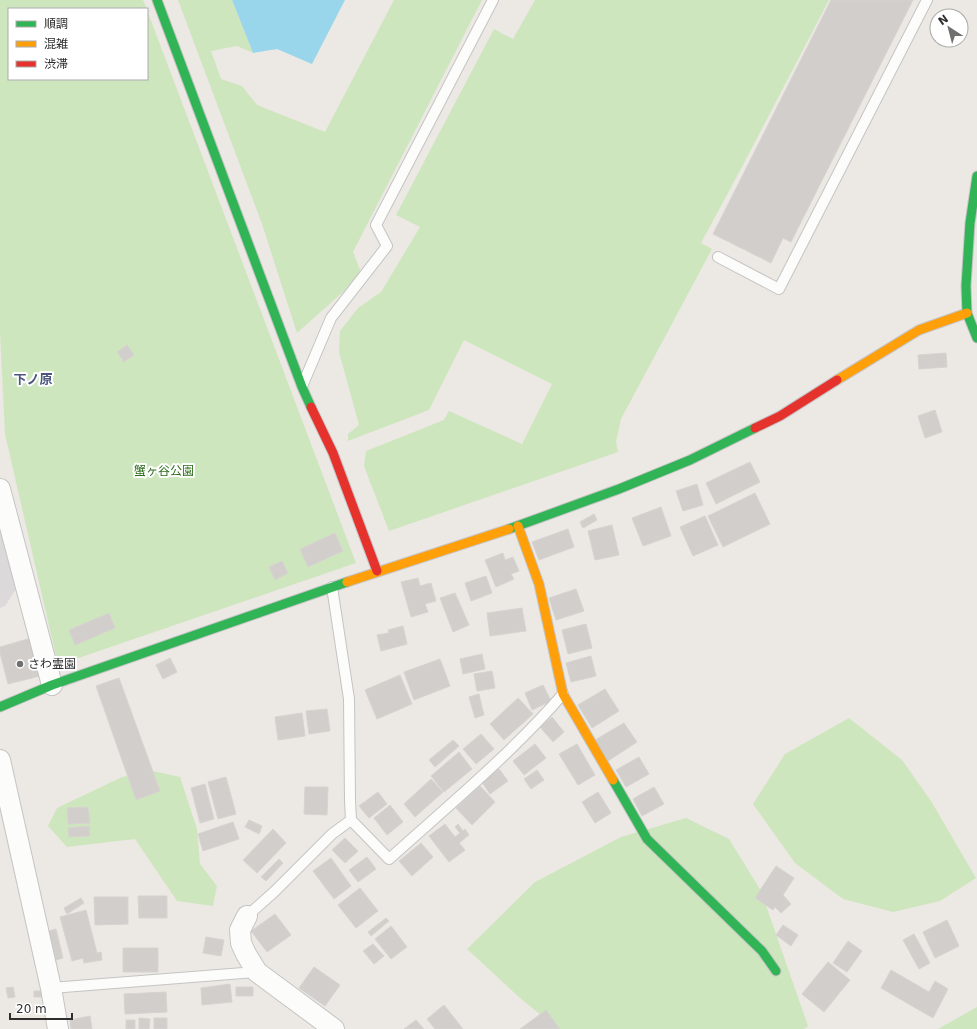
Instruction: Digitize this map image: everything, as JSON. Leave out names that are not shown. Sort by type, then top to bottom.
[{"type":"street","points":[[157,0],[302,387],[333,453],[377,571]]},
{"type":"street","points":[[977,176],[970,223],[966,286],[967,313],[977,338]]},
{"type":"street","points":[[0,707],[52,686],[377,571],[518,526],[619,489],[690,460],[780,416],[919,330],[967,313]]},
{"type":"street","points":[[0,489],[52,686]]},
{"type":"street","points":[[518,526],[539,584],[563,694],[647,839],[762,951],[776,971]]},
{"type":"street","points":[[0,760],[51,988],[58,1029]]},
{"type":"street","points":[[247,916],[240,930],[241,943],[257,972],[334,1029]]},
{"type":"lane","points":[[302,387],[331,318],[386,246],[376,225],[493,0]]},
{"type":"lane","points":[[718,257],[779,289],[927,0]]},
{"type":"lane","points":[[332,587],[348,699],[351,820],[389,859],[517,744],[563,694]]},
{"type":"lane","points":[[247,916],[274,892],[332,834],[351,820]]},
{"type":"lane","points":[[51,988],[257,972]]},
{"type":"shaded area","points":[[0,512],[21,581],[5,606],[0,608]]},
{"type":"green space","name":"蟹ヶ谷公園","points":[[0,0],[143,0],[147,8],[8,8],[8,80],[148,80],[148,13],[356,563],[58,665],[5,434],[0,334]]},
{"type":"green space","points":[[178,0],[232,0],[253,53],[237,46],[211,51],[221,79],[242,86],[257,105],[325,132],[394,0],[482,0],[353,252],[362,275],[297,333],[262,224]]},
{"type":"green space","points":[[535,0],[829,0],[701,243],[712,249],[621,419],[616,442],[618,452],[389,531],[364,466],[366,451],[444,420],[449,411],[522,444],[552,384],[464,340],[429,410],[348,441],[348,434],[359,425],[339,352],[340,331],[358,308],[381,292],[420,227],[396,215],[494,29],[513,39]]},
{"type":"green space","points":[[849,718],[902,760],[931,801],[976,878],[940,901],[893,912],[843,899],[795,863],[753,804],[785,754]]},
{"type":"green space","points":[[153,771],[180,777],[197,829],[200,864],[217,886],[213,906],[177,901],[135,839],[67,847],[48,826],[57,808],[122,777]]},
{"type":"green space","points":[[686,818],[729,839],[761,891],[808,1026],[804,1029],[558,1029],[520,998],[467,949],[535,882],[621,837]]},
{"type":"green space","points":[[977,1007],[977,1029],[938,1029]]},
{"type":"water","points":[[232,0],[345,0],[312,64],[277,49],[253,53]]},
{"type":"building","points":[[831,0],[913,0],[791,242],[783,238],[771,263],[713,234]]},
{"type":"building","points":[[127,345],[134,355],[124,362],[117,352]]},
{"type":"building","points":[[946,353],[947,367],[919,369],[918,355]]},
{"type":"building","points":[[935,410],[942,432],[925,438],[918,416]]},
{"type":"building","points":[[750,462],[760,482],[716,504],[706,483]]},
{"type":"building","points":[[697,484],[703,505],[683,511],[676,491]]},
{"type":"building","points":[[755,493],[770,524],[723,547],[708,516]]},
{"type":"building","points":[[661,507],[671,536],[643,546],[632,518]]},
{"type":"building","points":[[594,514],[597,520],[583,528],[580,522]]},
{"type":"building","points":[[705,516],[718,545],[693,556],[680,527]]},
{"type":"building","points":[[612,525],[619,555],[595,560],[588,531]]},
{"type":"building","points":[[568,529],[574,547],[539,560],[532,542]]},
{"type":"building","points":[[335,533],[343,551],[308,567],[300,549]]},
{"type":"building","points":[[503,553],[505,560],[513,557],[519,571],[511,574],[514,579],[496,587],[485,560]]},
{"type":"building","points":[[282,561],[288,573],[275,580],[269,567]]},
{"type":"building","points":[[486,576],[492,593],[471,601],[465,583]]},
{"type":"building","points":[[418,578],[420,586],[431,583],[436,601],[425,604],[428,612],[411,617],[401,582]]},
{"type":"building","points":[[576,589],[584,611],[556,620],[549,598]]},
{"type":"building","points":[[455,593],[469,625],[453,632],[440,598]]},
{"type":"building","points":[[522,608],[526,631],[490,636],[487,613]]},
{"type":"building","points":[[109,613],[115,628],[75,645],[69,630]]},
{"type":"building","points":[[586,624],[592,648],[568,654],[562,630]]},
{"type":"building","points":[[403,626],[407,644],[381,651],[377,635],[389,633],[388,630]]},
{"type":"building","name":"さわ霊園","points":[[31,638],[40,676],[8,684],[0,653],[0,647]]},
{"type":"building","points":[[482,654],[485,669],[463,674],[460,659]]},
{"type":"building","points":[[591,656],[596,676],[571,682],[566,663]]},
{"type":"building","points":[[170,658],[177,672],[163,679],[156,665]]},
{"type":"building","points":[[440,659],[450,686],[414,700],[404,672]]},
{"type":"building","points":[[492,671],[495,688],[477,691],[474,674]]},
{"type":"building","points":[[400,675],[412,704],[377,719],[365,690]]},
{"type":"building","points":[[119,678],[160,791],[136,800],[96,686]]},
{"type":"building","points":[[543,685],[551,701],[532,710],[525,693]]},
{"type":"building","points":[[605,689],[619,711],[592,728],[578,705]]},
{"type":"building","points":[[479,694],[484,715],[475,718],[469,697]]},
{"type":"building","points":[[518,698],[533,714],[504,740],[490,724]]},
{"type":"building","points":[[327,709],[330,731],[309,734],[306,711]]},
{"type":"building","points":[[302,713],[305,736],[278,740],[275,717]]},
{"type":"building","points":[[552,717],[564,732],[553,742],[540,727]]},
{"type":"building","points":[[624,723],[637,742],[608,761],[595,740]]},
{"type":"building","points":[[481,734],[494,749],[476,764],[463,749]]},
{"type":"building","points":[[453,740],[459,746],[435,767],[429,760]]},
{"type":"building","points":[[535,744],[546,758],[524,775],[513,761]]},
{"type":"building","points":[[577,744],[595,775],[578,785],[559,754]]},
{"type":"building","points":[[459,752],[472,769],[444,792],[431,776]]},
{"type":"building","points":[[639,757],[649,774],[626,787],[616,770]]},
{"type":"building","points":[[499,769],[508,781],[490,794],[482,782]]},
{"type":"building","points":[[537,770],[544,780],[531,789],[524,779]]},
{"type":"building","points":[[226,777],[236,814],[218,819],[208,782]]},
{"type":"building","points":[[431,779],[443,792],[415,817],[404,804]]},
{"type":"building","points":[[205,784],[214,819],[200,823],[191,788]]},
{"type":"building","points":[[480,786],[495,802],[472,825],[456,808]]},
{"type":"building","points":[[305,787],[328,787],[327,815],[304,814]]},
{"type":"building","points":[[654,787],[664,804],[642,816],[633,799]]},
{"type":"building","points":[[378,792],[387,804],[369,818],[359,806]]},
{"type":"building","points":[[598,792],[611,813],[595,823],[582,802]]},
{"type":"building","points":[[390,805],[403,822],[387,835],[374,818]]},
{"type":"building","points":[[88,807],[90,823],[68,824],[67,808]]},
{"type":"building","points":[[249,820],[262,826],[259,834],[245,827]]},
{"type":"building","points":[[233,822],[239,839],[203,851],[198,834]]},
{"type":"building","points":[[445,824],[455,837],[460,833],[455,827],[458,824],[463,831],[465,829],[469,835],[459,843],[465,850],[449,862],[429,836]]},
{"type":"building","points":[[89,826],[90,836],[69,837],[68,828]]},
{"type":"building","points":[[273,829],[286,843],[257,873],[243,860]]},
{"type":"building","points":[[345,838],[358,851],[345,863],[332,850]]},
{"type":"building","points":[[421,843],[433,857],[412,876],[399,861]]},
{"type":"building","points":[[367,857],[376,869],[358,882],[349,870]]},
{"type":"building","points":[[331,858],[351,886],[334,899],[313,871]]},
{"type":"building","points":[[279,859],[283,863],[266,881],[261,877]]},
{"type":"building","points":[[776,866],[794,878],[783,895],[791,904],[781,913],[775,907],[773,910],[755,898]]},
{"type":"building","points":[[360,888],[378,911],[356,928],[338,905]]},
{"type":"building","points":[[138,896],[167,896],[167,918],[139,918]]},
{"type":"building","points":[[94,897],[128,897],[128,924],[95,925]]},
{"type":"building","points":[[81,898],[84,903],[67,914],[64,908]]},
{"type":"building","points":[[86,910],[97,953],[101,952],[102,960],[84,963],[83,958],[72,961],[60,917]]},
{"type":"building","points":[[275,914],[291,935],[267,952],[251,931]]},
{"type":"building","points":[[386,918],[389,921],[371,936],[368,932]]},
{"type":"building","points":[[947,920],[959,946],[935,958],[923,932]]},
{"type":"building","points":[[783,925],[798,935],[791,946],[776,935]]},
{"type":"building","points":[[391,926],[407,947],[391,959],[375,939]]},
{"type":"building","points":[[56,929],[63,958],[56,960],[49,931]]},
{"type":"building","points":[[914,934],[930,963],[919,969],[903,940]]},
{"type":"building","points":[[206,937],[224,940],[221,956],[203,953]]},
{"type":"building","points":[[848,941],[862,951],[847,972],[833,963]]},
{"type":"building","points":[[373,944],[384,956],[374,964],[363,951]]},
{"type":"building","points":[[123,948],[158,948],[158,972],[123,972]]},
{"type":"building","points":[[828,962],[850,980],[824,1012],[802,994]]},
{"type":"building","points":[[314,967],[340,985],[325,1006],[299,988]]},
{"type":"building","points":[[891,970],[929,992],[935,981],[948,989],[933,1018],[881,988]]},
{"type":"building","points":[[230,984],[232,1002],[202,1005],[201,988]]},
{"type":"building","points":[[13,987],[15,997],[8,998],[6,988]]},
{"type":"building","points":[[236,987],[253,987],[253,996],[236,996]]},
{"type":"building","points":[[34,991],[43,991],[42,997],[34,997]]},
{"type":"building","points":[[166,992],[167,1012],[125,1014],[124,994]]},
{"type":"building","points":[[444,1005],[463,1029],[435,1029],[427,1019]]},
{"type":"building","points":[[546,1010],[560,1029],[520,1029]]},
{"type":"building","points":[[90,1016],[92,1029],[71,1029],[70,1020]]},
{"type":"building","points":[[139,1018],[150,1019],[149,1029],[139,1029]]},
{"type":"building","points":[[154,1018],[167,1018],[167,1029],[154,1029]]},
{"type":"building","points":[[126,1020],[135,1020],[135,1029],[126,1029]]},
{"type":"building","points":[[416,1020],[424,1029],[404,1029]]},
{"type":"traffic: fast","points":[[157,0],[302,387],[311,407]]},
{"type":"traffic: fast","points":[[977,176],[970,223],[966,286],[967,313],[977,338]]},
{"type":"traffic: fast","points":[[509,529],[619,489],[690,460],[755,428]]},
{"type":"traffic: fast","points":[[0,707],[52,685],[347,582]]},
{"type":"traffic: fast","points":[[613,780],[647,839],[762,951],[776,971]]},
{"type":"traffic: slow","points":[[837,380],[919,330],[967,313]]},
{"type":"traffic: slow","points":[[518,526],[539,584],[563,694],[613,780]]},
{"type":"traffic: slow","points":[[347,582],[509,529]]},
{"type":"traffic: jam","points":[[755,428],[780,416],[837,380]]},
{"type":"traffic: jam","points":[[311,407],[333,453],[377,571]]},
{"type":"place","name":"さわ霊園","points":[[20,664]]},
{"type":"district","name":"下ノ原","points":[[33,379]]}]
